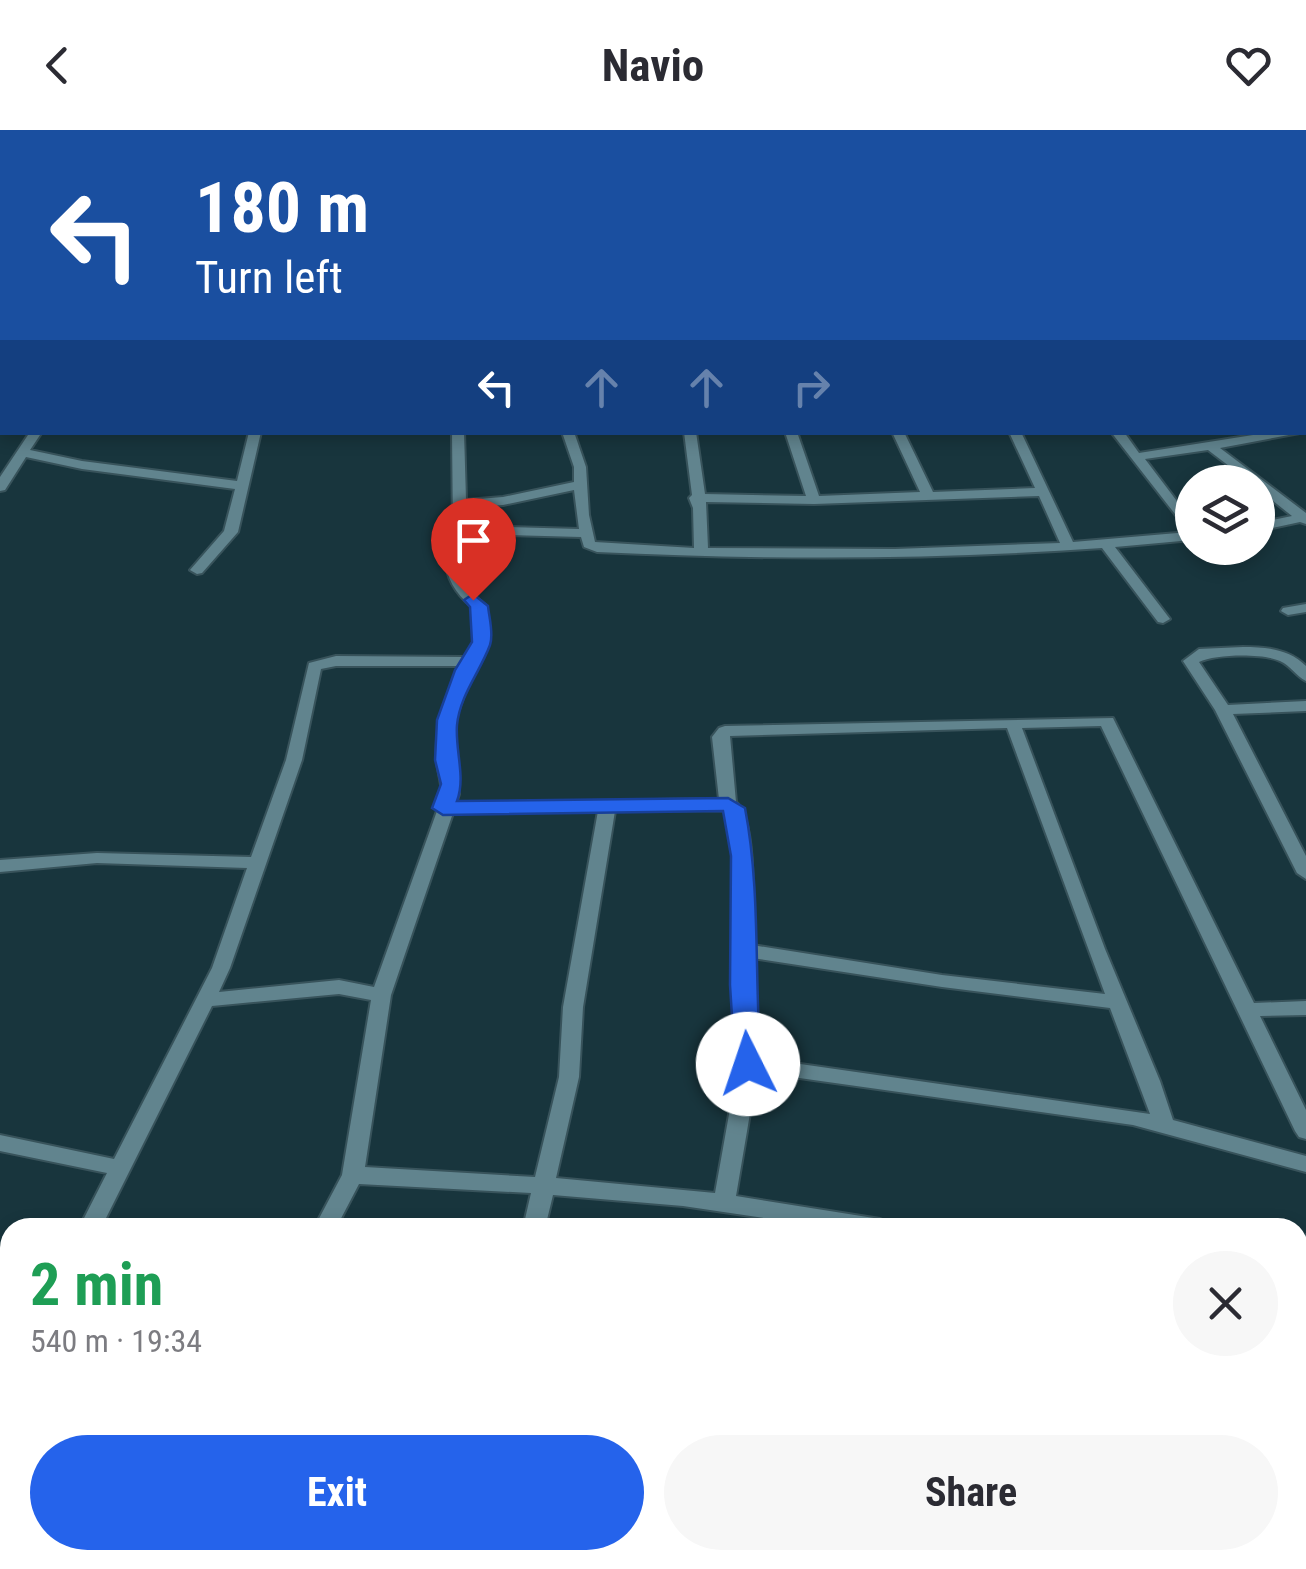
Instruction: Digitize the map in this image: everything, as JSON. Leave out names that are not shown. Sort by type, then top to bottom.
[{"type":"street","points":[[0,488],[34,435]]},
{"type":"street","points":[[197,570],[230,532],[254,435]]},
{"type":"street","points":[[331,1218],[353,1175],[381,995],[452,784],[445,760],[447,720],[454,694],[482,642],[479,606],[461,592],[457,578],[454,540],[460,530],[458,435]]},
{"type":"street","points":[[569,435],[580,467],[585,533],[597,548],[700,554],[895,554],[1104,543],[1175,535]]},
{"type":"street","points":[[690,435],[696,498],[703,520],[700,554]]},
{"type":"street","points":[[793,435],[814,500]]},
{"type":"street","points":[[899,435],[929,498]]},
{"type":"street","points":[[1016,435],[1068,545]]},
{"type":"street","points":[[1118,435],[1175,510]]},
{"type":"street","points":[[1136,457],[1286,435]]},
{"type":"street","points":[[1213,448],[1234,465]]},
{"type":"street","points":[[25,453],[82,465],[244,486]]},
{"type":"street","points":[[458,504],[503,501],[580,485]]},
{"type":"street","points":[[696,498],[814,500],[1042,492]]},
{"type":"street","points":[[1275,496],[1305,518]]},
{"type":"street","points":[[1275,523],[1305,518]]},
{"type":"street","points":[[460,530],[585,533]]},
{"type":"street","points":[[1104,543],[1163,619]]},
{"type":"street","points":[[1288,611],[1306,608]]},
{"type":"street","points":[[1306,676],[1299,664],[1278,654],[1192,656],[1191,661],[1223,710],[1306,873]]},
{"type":"street","points":[[95,1218],[221,968],[294,760],[314,666],[336,661],[471,662]]},
{"type":"street","points":[[1223,710],[1306,706]]},
{"type":"street","points":[[724,1203],[748,1064],[743,856],[736,813],[728,804],[720,737],[725,731],[1107,721],[1306,1131]]},
{"type":"street","points":[[1013,724],[1164,1126]]},
{"type":"street","points":[[443,808],[728,804]]},
{"type":"street","points":[[536,1218],[569,1077],[572,1007],[607,806]]},
{"type":"street","points":[[0,866],[98,858],[257,863]]},
{"type":"street","points":[[743,950],[942,982],[1118,1002]]},
{"type":"street","points":[[205,1000],[339,988],[381,995]]},
{"type":"street","points":[[1246,1010],[1306,1008]]},
{"type":"street","points":[[748,1064],[1084,1110],[1164,1126],[1306,1164]]},
{"type":"street","points":[[0,1144],[120,1168]]},
{"type":"street","points":[[353,1175],[545,1184],[724,1203],[818,1218]]},
{"type":"route","points":[[473,600],[479,606],[482,642],[454,694],[447,720],[445,760],[452,784],[443,808],[728,804],[734,808],[743,856],[742,985],[748,1064]]}]
